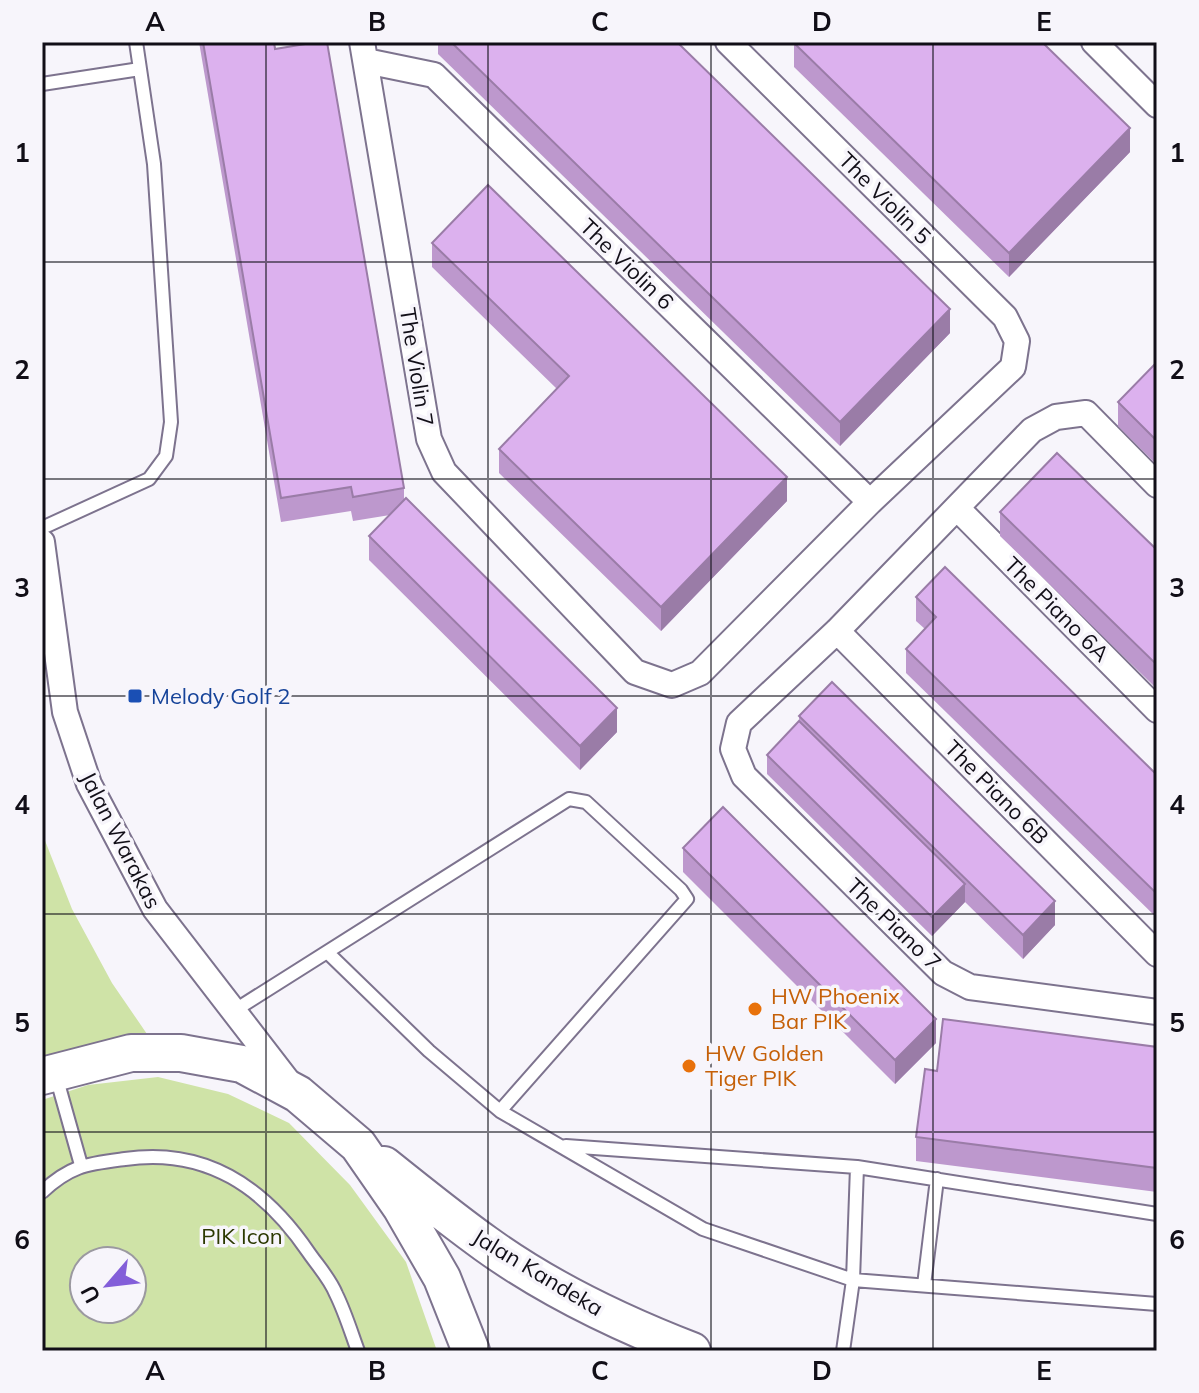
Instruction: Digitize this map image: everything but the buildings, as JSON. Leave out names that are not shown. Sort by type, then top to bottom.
[{"type":"main road","points":[[48,1073],[131,1053],[181,1053],[242,1064],[298,1094],[358,1145],[401,1207],[442,1278],[471,1351]]},
{"type":"main road","name":"Jalan Kandeka","points":[[358,1145],[487,1246],[639,1330],[692,1351]]},
{"type":"street","name":"The Violin 5","points":[[728,42],[1005,317],[1017,341],[1013,367],[870,502]]},
{"type":"street","points":[[1094,42],[1157,105]]},
{"type":"street","name":"The Violin 6","points":[[364,52],[434,75],[870,502]]},
{"type":"street","name":"The Violin 7","points":[[364,52],[429,439],[444,472],[635,672],[672,685],[700,673],[870,502]]},
{"type":"street","points":[[837,631],[1032,430],[1056,417],[1086,413],[1157,485]]},
{"type":"street","name":"The Piano 6A","points":[[957,508],[1157,710]]},
{"type":"street","name":"Jalan Warakas","points":[[42,542],[65,712],[89,784],[155,909],[298,1094]]},
{"type":"street","name":"The Piano 7","points":[[837,631],[739,723],[733,749],[744,776],[943,973],[970,987],[1157,1012]]},
{"type":"street","name":"The Piano 6B","points":[[837,631],[1157,954]]},
{"type":"lane","points":[[42,528],[149,479],[166,456],[171,422],[154,164],[136,42]]},
{"type":"lane","points":[[42,84],[140,69]]},
{"type":"lane","points":[[232,1012],[569,799],[586,802],[687,899],[500,1111]]},
{"type":"lane","points":[[327,952],[429,1051],[500,1111],[703,1229],[853,1280],[1157,1304]]},
{"type":"lane","points":[[48,1073],[81,1165]]},
{"type":"lane","points":[[560,1146],[857,1167],[1157,1214]]},
{"type":"lane","points":[[42,1192],[55,1180],[81,1165],[136,1157],[189,1160],[239,1180],[287,1220],[336,1291],[358,1351]]},
{"type":"lane","points":[[843,1351],[853,1280],[857,1167]]},
{"type":"lane","points":[[924,1285],[937,1179]]},
{"type":"green space","points":[[42,833],[72,909],[112,983],[147,1034],[143,1043],[42,1066]]},
{"type":"green space","name":"PIK Icon","points":[[158,1077],[228,1094],[289,1123],[350,1185],[406,1262],[437,1351],[42,1351],[42,1100],[88,1085]]},
{"type":"place","name":"Melody Golf 2","points":[[135,696]]},
{"type":"place","name":"HW Phoenix Bar PIK","points":[[755,1009]]},
{"type":"place","name":"HW Golden Tiger PIK","points":[[689,1066]]}]
